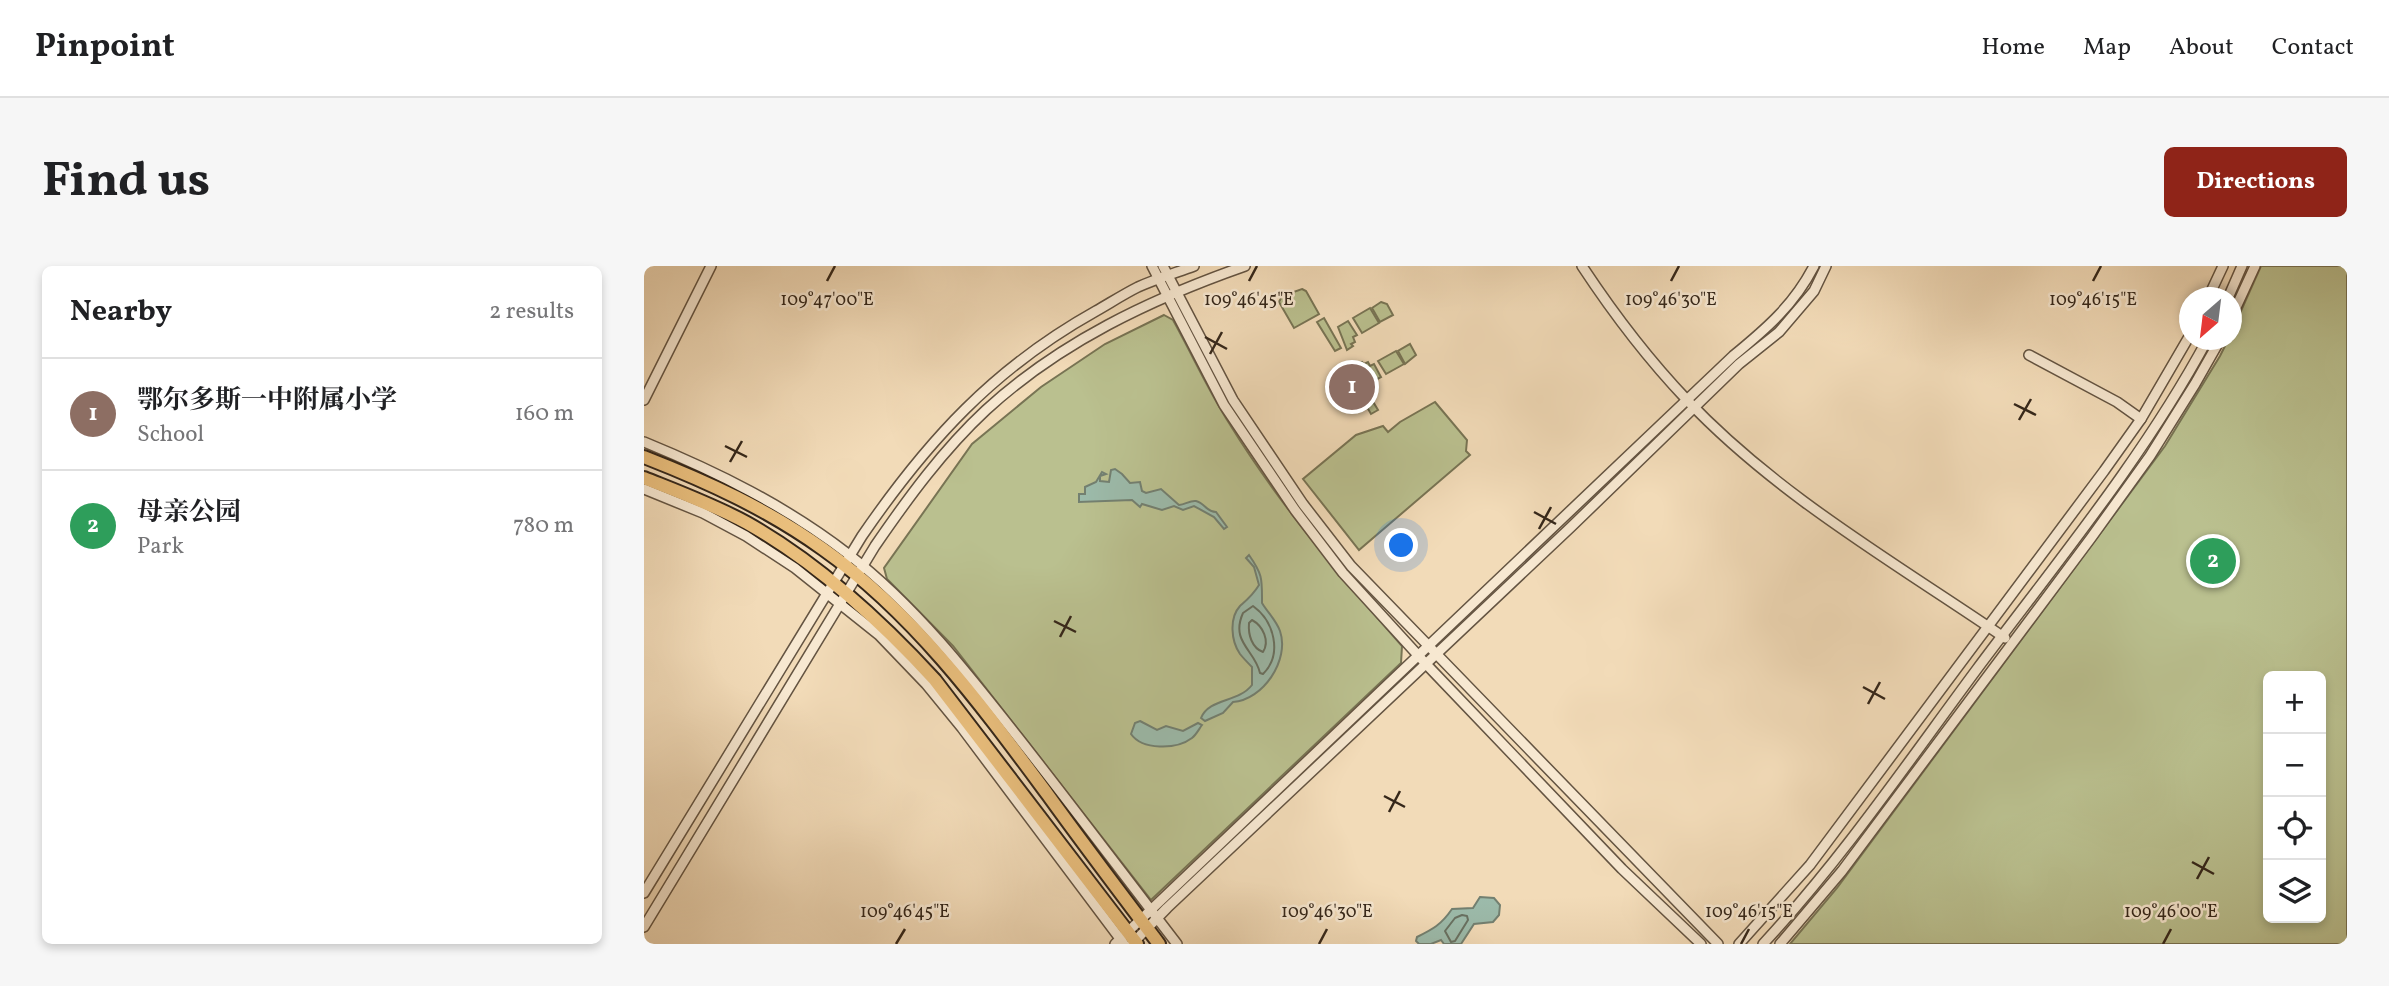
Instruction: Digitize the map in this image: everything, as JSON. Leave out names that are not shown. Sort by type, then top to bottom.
[{"type":"main road","points":[[644,457],[705,481],[757,506],[860,571],[978,702],[1159,944]]},
{"type":"main road","points":[[644,478],[698,499],[747,523],[814,568],[830,588],[903,645],[935,680],[1025,794],[1127,941]]},
{"type":"street","points":[[644,400],[711,266]]},
{"type":"street","points":[[1152,266],[1163,277],[1233,400],[1303,504],[1351,566],[1718,944]]},
{"type":"street","points":[[1163,266],[1163,277]]},
{"type":"street","points":[[644,892],[847,561],[897,485],[934,439],[1020,359],[1075,322],[1138,287],[1194,266]]},
{"type":"street","points":[[644,926],[860,571],[909,496],[947,450],[986,410],[1031,373],[1084,336],[1172,294],[1245,266]]},
{"type":"street","points":[[1582,266],[1612,309],[1687,400],[1726,437],[1800,498],[2011,643]]},
{"type":"street","points":[[1127,941],[1143,924],[1151,909],[1732,356],[1772,325],[1805,285],[1814,266]]},
{"type":"street","points":[[1143,924],[1157,918],[1740,364],[1779,332],[1814,290],[1826,266]]},
{"type":"street","points":[[2213,287],[2223,266]]},
{"type":"street","points":[[2233,287],[2242,266]]},
{"type":"street","points":[[2242,293],[2255,266]]},
{"type":"street","points":[[1172,294],[1224,405],[1295,510],[1343,573],[1622,869],[1701,944]]},
{"type":"street","points":[[1739,944],[1810,865],[2141,419],[2180,350]]},
{"type":"street","points":[[1763,944],[1823,876],[2002,636],[2154,429],[2201,350]]},
{"type":"street","points":[[1780,944],[1842,871],[2150,456],[2214,350]]},
{"type":"street","points":[[2029,355],[2118,402],[2141,419]]},
{"type":"street","points":[[644,442],[748,489],[804,522],[847,561]]},
{"type":"street","points":[[644,489],[703,513],[830,588]]},
{"type":"street","points":[[860,571],[954,655],[1177,944]]},
{"type":"green space","points":[[2261,266],[2347,266],[2347,944],[1790,944],[1837,888],[2165,446],[2223,350],[2242,350],[2242,309]]},
{"type":"green space","points":[[1302,289],[1306,291],[1319,314],[1294,328],[1279,302],[1282,296]]},
{"type":"green space","points":[[1381,302],[1387,304],[1393,315],[1380,322],[1372,308]]},
{"type":"green space","points":[[1370,308],[1379,323],[1362,333],[1353,318]]},
{"type":"green space","points":[[1164,315],[1173,320],[1221,410],[1268,482],[1333,566],[1402,646],[1401,663],[1151,900],[953,646],[887,579],[884,568],[972,444],[1041,387],[1105,344]]},
{"type":"green space","points":[[1324,318],[1341,348],[1335,351],[1317,322]]},
{"type":"green space","points":[[1348,321],[1357,335],[1353,337],[1353,346],[1347,350],[1338,327]]},
{"type":"green space","points":[[1410,344],[1416,355],[1405,364],[1398,351]]},
{"type":"green space","points":[[1396,351],[1404,364],[1386,374],[1378,361]]},
{"type":"green space","points":[[1368,362],[1370,366],[1374,364],[1381,377],[1370,383],[1356,366]]},
{"type":"green space","points":[[1355,372],[1378,410],[1371,414],[1349,376]]},
{"type":"green space","points":[[1435,402],[1467,440],[1466,451],[1470,455],[1359,550],[1303,479],[1356,435],[1383,426],[1388,432]]},
{"type":"water","points":[[1115,469],[1130,483],[1140,482],[1142,491],[1146,493],[1161,489],[1179,505],[1199,502],[1210,511],[1216,512],[1227,527],[1224,529],[1214,517],[1194,506],[1183,510],[1174,506],[1162,510],[1142,504],[1140,507],[1132,500],[1079,502],[1079,494],[1085,494],[1085,487],[1096,482],[1102,472],[1106,474],[1100,476],[1100,481],[1109,482],[1111,470]]},
{"type":"water","points":[[1249,555],[1261,578],[1262,603],[1280,631],[1281,654],[1272,677],[1264,686],[1244,700],[1233,702],[1223,713],[1205,721],[1201,718],[1210,707],[1239,695],[1252,685],[1252,667],[1237,649],[1232,630],[1236,611],[1259,585],[1254,567],[1246,558]]},
{"type":"water","points":[[1140,721],[1157,730],[1166,726],[1183,731],[1198,723],[1202,725],[1193,737],[1185,742],[1160,746],[1143,743],[1131,734],[1135,723]]},
{"type":"water","points":[[1480,897],[1494,898],[1500,905],[1499,915],[1493,922],[1474,924],[1461,944],[1444,944],[1441,940],[1431,944],[1419,944],[1416,941],[1417,937],[1440,923],[1452,909],[1473,908]]},
{"type":"place","name":"鄂尔多斯一中附属小学","points":[[1352,387]]},
{"type":"place","name":"母亲公园","points":[[2213,561]]}]
